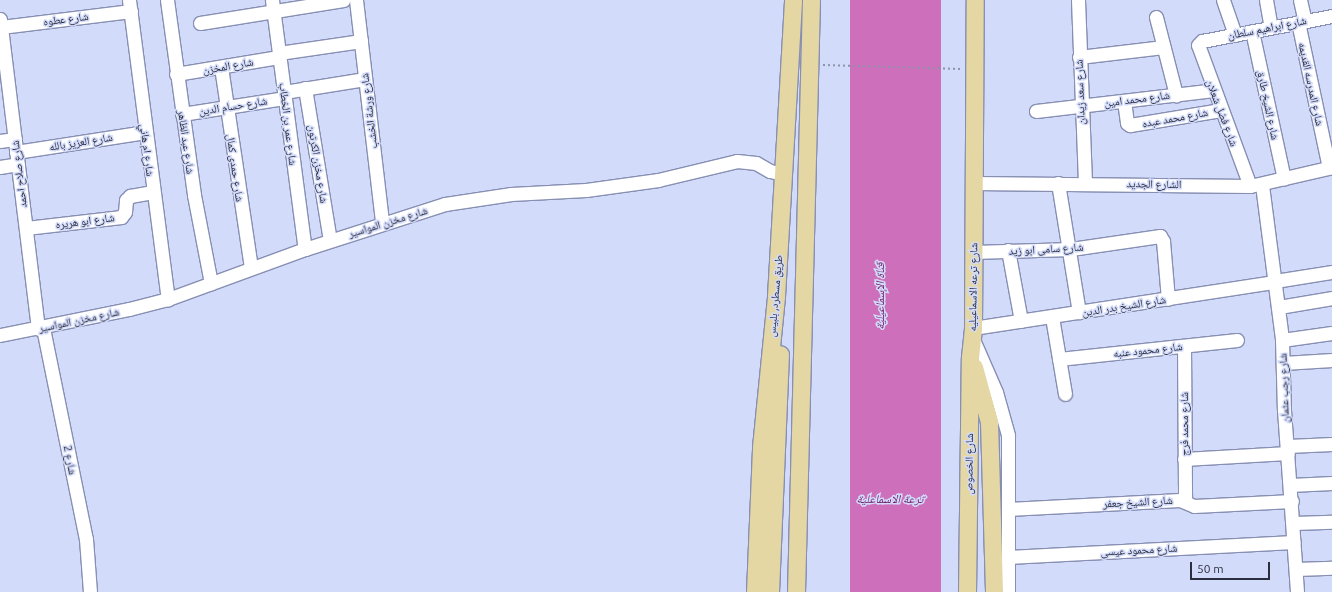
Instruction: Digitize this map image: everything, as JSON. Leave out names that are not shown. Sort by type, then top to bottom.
[{"type":"main road","name":"طريق مسطرد, بلبيس","points":[[755,592],[761,447],[776,296],[793,0]]},
{"type":"main road","points":[[796,592],[811,0]]},
{"type":"main road","name":"شارع ترعه الاسماعيليه","points":[[972,333],[975,0]]},
{"type":"main road","points":[[770,592],[780,347],[776,296]]},
{"type":"main road","name":"شارع الخصوص","points":[[967,592],[970,357],[972,333]]},
{"type":"main road","points":[[970,357],[982,389],[989,422],[994,544],[994,592]]},
{"type":"street","name":"شارع عبد الظاهر","points":[[167,0],[176,74],[194,195],[211,283]]},
{"type":"street","name":"شارع ورشة الخشب","points":[[356,0],[382,223]]},
{"type":"street","name":"شارع سعد زيدان","points":[[1078,0],[1080,106],[1085,183]]},
{"type":"street","points":[[1223,0],[1235,35]]},
{"type":"street","points":[[1266,0],[1271,28]]},
{"type":"street","name":"شارع المدرسه القديمه","points":[[1300,0],[1301,22],[1330,168]]},
{"type":"street","points":[[200,23],[273,6],[336,1]]},
{"type":"street","name":"شارع عطوه","points":[[1,23],[130,5]]},
{"type":"street","name":"شارع ام هاني","points":[[130,5],[145,132],[168,299]]},
{"type":"street","name":"شارع عمر بن الخطاب","points":[[273,6],[305,249]]},
{"type":"street","name":"شارع ابراهيم سلطان","points":[[1202,41],[1301,22],[1332,14]]},
{"type":"street","points":[[1156,17],[1176,95]]},
{"type":"street","name":"شارع صلاح احمد","points":[[1,23],[4,84],[16,152],[41,328]]},
{"type":"street","name":"شارع الشيخ طارق","points":[[1252,31],[1284,179]]},
{"type":"street","name":"شارع المخزن","points":[[176,74],[361,41]]},
{"type":"street","name":"شارع فضل شعلان","points":[[1202,41],[1198,48],[1221,110],[1256,186]]},
{"type":"street","points":[[1079,57],[1164,47]]},
{"type":"street","name":"شارع حمدى كمال","points":[[221,67],[251,268]]},
{"type":"street","name":"شارع حسام الدين","points":[[182,114],[284,95],[305,88],[365,79]]},
{"type":"street","name":"شارع مخزن الكرتون","points":[[305,88],[330,240]]},
{"type":"street","name":"شارع محمد امين","points":[[1036,111],[1214,90]]},
{"type":"street","name":"شارع محمد عبده","points":[[1124,101],[1127,123],[1130,125],[1221,110]]},
{"type":"street","name":"شارع العزيز بالله","points":[[16,152],[145,132]]},
{"type":"street","points":[[0,142],[16,152],[0,167]]},
{"type":"street","name":"شارع مخزن المواسير","points":[[0,335],[41,328],[168,299],[330,240],[452,203],[511,194],[586,190],[658,180],[737,162],[756,163],[770,171],[783,174]]},
{"type":"street","name":"الشارع الجديد","points":[[974,183],[1256,186],[1330,168]]},
{"type":"street","points":[[1058,183],[1079,312]]},
{"type":"street","name":"شارع رجب عثمان","points":[[1256,186],[1279,307],[1290,485],[1294,523],[1297,592]]},
{"type":"street","name":"شارع ابو هريره","points":[[26,228],[120,217],[125,212],[126,200],[130,196],[153,192]]},
{"type":"street","name":"شارع سامى ابو زيد","points":[[973,252],[1069,249],[1159,236],[1163,241],[1168,299]]},
{"type":"street","points":[[1008,250],[1021,321]]},
{"type":"street","name":"شارع الشيخ بدر الدين","points":[[972,333],[1021,321],[1332,272]]},
{"type":"street","points":[[1279,307],[1332,298]]},
{"type":"street","points":[[1052,317],[1065,394]]},
{"type":"street","name":"شارع 2","points":[[41,328],[86,539],[90,592]]},
{"type":"street","name":"شارع ترعه الاسماعيليه","points":[[972,333],[996,392],[1008,435],[1008,592]]},
{"type":"street","points":[[1282,340],[1332,333]]},
{"type":"street","name":"شارع محمود عنبه","points":[[1059,358],[1237,340]]},
{"type":"street","name":"شارع محمد فرج","points":[[1184,346],[1185,501]]},
{"type":"street","points":[[1283,363],[1332,360]]},
{"type":"street","points":[[1184,459],[1288,450],[1332,444]]},
{"type":"street","points":[[1290,485],[1332,483]]},
{"type":"street","name":"شارع الشيخ جعفر","points":[[1008,509],[1185,501],[1194,506],[1292,501]]},
{"type":"street","points":[[1294,523],[1332,522]]},
{"type":"street","name":"شارع محمود عيسى","points":[[1008,557],[1294,542]]},
{"type":"street","points":[[1296,569],[1332,568]]},
{"type":"path","points":[[830,66],[948,69]]},
{"type":"water","name":"ترعة الاسماعلية","points":[[850,0],[941,0],[941,592],[850,592]]},
{"type":"water label","name":"قناة الإسماعيلية","points":[[880,296]]}]
